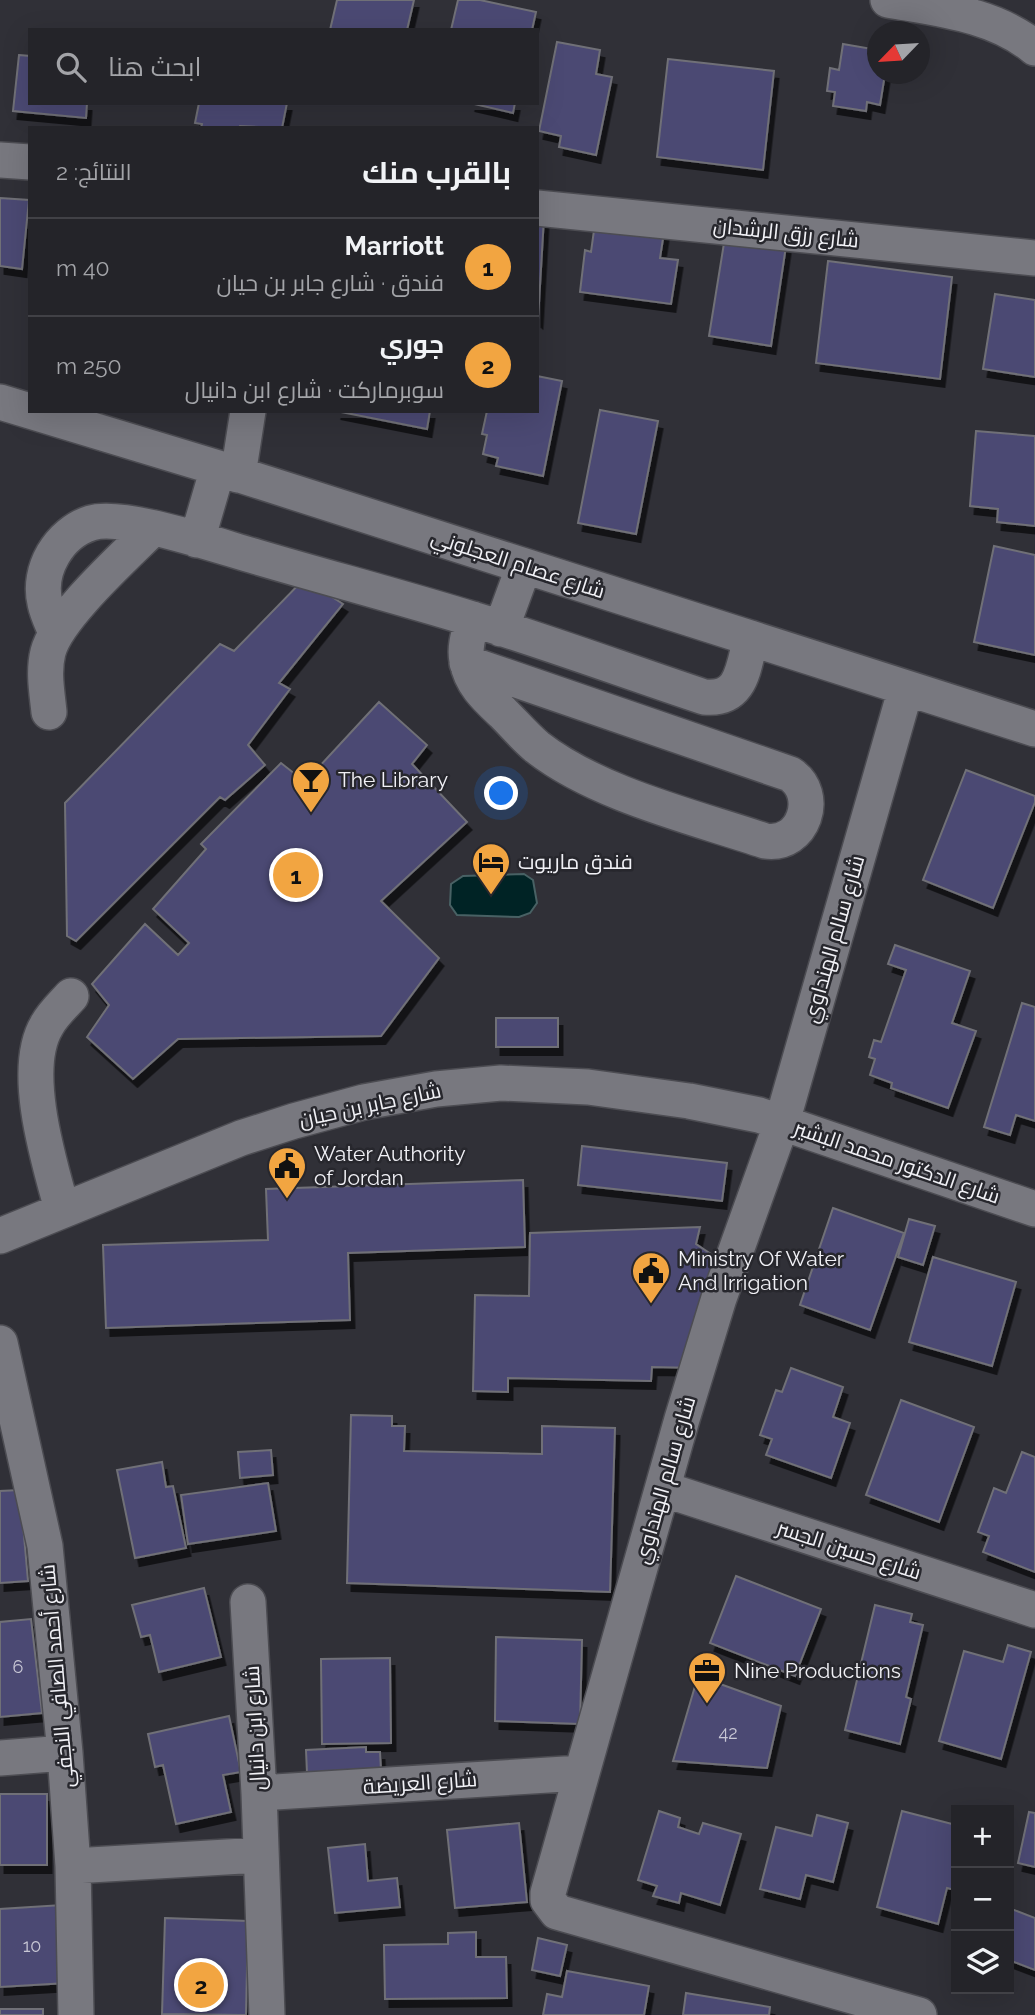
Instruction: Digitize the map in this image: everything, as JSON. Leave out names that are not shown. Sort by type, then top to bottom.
[{"type":"street","points":[[888,0],[965,7],[1035,48]]},
{"type":"street","points":[[0,160],[28,162]]},
{"type":"street","name":"شارع رزق الرشدان","points":[[539,208],[1035,258]]},
{"type":"street","name":"شارع عصام العجلوني","points":[[0,402],[28,411]]},
{"type":"street","name":"شارع عصام العجلوني","points":[[36,413],[1035,729]]},
{"type":"street","points":[[197,540],[228,472],[247,413]]},
{"type":"street","points":[[56,633],[44,601],[44,581],[49,561],[60,544],[74,531],[92,523],[113,521],[197,540],[487,624],[704,697],[715,698],[734,689],[740,680],[751,638]]},
{"type":"street","points":[[49,712],[45,671],[48,651],[56,633],[68,616],[152,529]]},
{"type":"street","points":[[467,663],[790,774],[803,785],[806,793],[799,829],[784,841],[765,841],[601,783],[537,747],[479,690],[467,663],[465,648],[487,624],[524,566]]},
{"type":"street","name":"شارع سالم الهنداوي","points":[[894,683],[771,1119],[581,1773],[548,1900],[557,1912],[919,2015]]},
{"type":"street","points":[[62,1209],[37,1099],[35,1074],[38,1049],[46,1026],[71,996]]},
{"type":"street","name":"شارع جابر بن حيان","points":[[0,1236],[241,1138],[365,1102],[436,1089],[501,1083],[588,1087],[689,1101],[771,1119]]},
{"type":"street","name":"شارع الدكتور محمد البشير","points":[[771,1119],[1035,1209]]},
{"type":"street","name":"شارع أحمد الصافي النجفي","points":[[0,1343],[45,1546],[73,1866],[76,2015]]},
{"type":"street","name":"شارع حسين الجسر","points":[[663,1489],[1035,1611]]},
{"type":"street","name":"شارع ابن دانيال","points":[[248,1602],[259,1793],[259,1855],[267,2015]]},
{"type":"street","points":[[0,1758],[65,1754]]},
{"type":"street","name":"شارع العريضة","points":[[259,1793],[581,1773]]},
{"type":"street","points":[[73,1866],[259,1855]]},
{"type":"shaded area","points":[[524,874],[533,880],[537,903],[530,913],[519,917],[457,915],[450,905],[451,884],[463,876]]},
{"type":"building","points":[[337,0],[414,0],[407,28],[330,28]]},
{"type":"building","points":[[458,0],[480,0],[536,12],[532,28],[451,28]]},
{"type":"building","points":[[557,42],[600,50],[596,74],[612,77],[596,155],[559,147],[561,136],[539,131]]},
{"type":"building","points":[[843,44],[867,48],[867,84],[883,84],[880,105],[867,102],[866,111],[833,106],[835,92],[827,91],[830,68],[839,70]]},
{"type":"building","points":[[19,55],[28,56],[28,105],[87,105],[86,118],[13,111]]},
{"type":"building","points":[[668,59],[774,71],[763,170],[657,157]]},
{"type":"building","points":[[199,105],[287,105],[282,126],[202,126],[195,123]]},
{"type":"building","points":[[479,105],[515,105],[513,113]]},
{"type":"building","points":[[0,198],[28,200],[22,269],[0,266]]},
{"type":"building","points":[[539,216],[544,217],[539,303]]},
{"type":"building","points":[[596,216],[665,226],[660,258],[678,260],[671,304],[580,292],[585,250],[591,252]]},
{"type":"building","points":[[725,237],[786,246],[771,346],[709,336]]},
{"type":"building","points":[[828,261],[952,277],[940,379],[816,363]]},
{"type":"building","points":[[995,294],[1035,300],[1035,377],[983,369]]},
{"type":"building","points":[[539,376],[562,381],[543,476],[496,466],[498,458],[483,454],[487,435],[482,434],[487,413],[539,413]]},
{"type":"building","points":[[600,410],[658,421],[636,534],[578,523]]},
{"type":"building","points":[[346,413],[430,413],[427,429]]},
{"type":"building","points":[[976,431],[1035,436],[1035,526],[997,522],[998,509],[970,506]]},
{"type":"building","points":[[994,546],[1035,555],[1035,655],[974,642]]},
{"type":"building","points":[[304,579],[343,604],[279,683],[290,689],[248,745],[265,765],[225,800],[220,797],[76,941],[67,936],[65,803],[220,644],[234,651]]},
{"type":"building","points":[[379,702],[427,745],[412,764],[467,822],[381,901],[439,958],[381,1036],[178,1039],[133,1079],[87,1037],[109,1005],[92,984],[145,924],[178,955],[189,943],[153,909],[206,849],[201,844],[281,763],[305,782]]},
{"type":"building","points":[[966,770],[1035,796],[1035,802],[993,908],[923,880]]},
{"type":"building","points":[[895,945],[970,971],[952,1023],[976,1031],[948,1108],[891,1088],[892,1083],[870,1075],[875,1059],[869,1057],[874,1040],[881,1042],[906,970],[888,964]]},
{"type":"building","points":[[1022,1003],[1035,1007],[1035,1121],[1016,1115],[1010,1135],[984,1127]]},
{"type":"building","points":[[496,1018],[558,1018],[558,1047],[496,1047]]},
{"type":"building","points":[[582,1146],[727,1163],[722,1201],[578,1185]]},
{"type":"building","points":[[523,1180],[525,1247],[348,1253],[350,1320],[106,1328],[103,1245],[268,1240],[266,1189]]},
{"type":"building","points":[[833,1208],[904,1233],[870,1330],[800,1305]]},
{"type":"building","points":[[909,1219],[935,1226],[923,1265],[898,1257]]},
{"type":"building","points":[[700,1227],[696,1244],[714,1256],[713,1282],[697,1368],[652,1367],[651,1381],[508,1378],[508,1392],[473,1391],[475,1295],[529,1296],[530,1233]]},
{"type":"building","points":[[933,1257],[1016,1282],[992,1366],[909,1342]]},
{"type":"building","points":[[791,1368],[843,1387],[833,1417],[850,1423],[831,1478],[766,1455],[772,1439],[760,1435],[776,1390],[782,1392]]},
{"type":"building","points":[[901,1400],[974,1427],[939,1522],[866,1495]]},
{"type":"building","points":[[351,1415],[392,1416],[392,1426],[405,1426],[404,1451],[542,1454],[542,1426],[615,1428],[610,1592],[347,1583]]},
{"type":"building","points":[[271,1450],[273,1475],[240,1478],[238,1452]]},
{"type":"building","points":[[1022,1452],[1035,1457],[1035,1572],[983,1552],[989,1536],[978,1532],[994,1488],[1006,1493]]},
{"type":"building","points":[[162,1462],[166,1487],[173,1486],[186,1548],[135,1558],[117,1470]]},
{"type":"building","points":[[268,1483],[276,1531],[188,1544],[181,1495]]},
{"type":"building","points":[[20,1490],[28,1581],[0,1583],[0,1491]]},
{"type":"building","points":[[736,1576],[821,1609],[795,1676],[710,1643]]},
{"type":"building","points":[[204,1588],[221,1657],[159,1672],[150,1635],[141,1637],[132,1605]]},
{"type":"building","points":[[875,1605],[912,1614],[910,1622],[923,1625],[906,1697],[911,1699],[900,1744],[845,1730]]},
{"type":"building","points":[[31,1619],[42,1713],[0,1717],[0,1622]]},
{"type":"building","points":[[496,1637],[582,1640],[580,1724],[495,1721]]},
{"type":"building","points":[[1008,1645],[1031,1652],[1001,1759],[939,1741],[964,1651],[1003,1662]]},
{"type":"building","points":[[390,1658],[391,1743],[322,1744],[321,1659]]},
{"type":"building","points":[[698,1676],[781,1706],[767,1768],[673,1761]]},
{"type":"building","points":[[229,1716],[241,1772],[223,1775],[231,1812],[176,1824],[163,1765],[155,1767],[148,1734]]},
{"type":"building","points":[[366,1747],[366,1752],[380,1752],[381,1770],[307,1773],[306,1750]]},
{"type":"building","points":[[0,1794],[47,1794],[47,1865],[0,1865]]},
{"type":"building","points":[[659,1811],[680,1818],[678,1827],[699,1834],[703,1823],[741,1834],[720,1905],[681,1893],[679,1903],[653,1896],[657,1886],[638,1880]]},
{"type":"building","points":[[902,1811],[951,1824],[951,1889],[947,1888],[938,1924],[877,1907]]},
{"type":"building","points":[[1029,1812],[1035,1813],[1035,1867],[1018,1863]]},
{"type":"building","points":[[817,1815],[848,1823],[833,1882],[806,1875],[800,1899],[760,1889],[776,1827],[812,1836]]},
{"type":"building","points":[[519,1823],[527,1902],[455,1908],[447,1830]]},
{"type":"building","points":[[365,1844],[368,1881],[397,1878],[400,1907],[335,1913],[328,1848]]},
{"type":"building","points":[[62,1905],[67,1983],[0,1987],[0,1909]]},
{"type":"building","points":[[1014,1910],[1035,1918],[1035,1970],[1014,1962]]},
{"type":"building","points":[[165,1918],[248,1921],[246,2015],[162,2014]]},
{"type":"building","points":[[476,1932],[476,1957],[506,1957],[507,1998],[385,1999],[384,1945],[448,1944],[448,1933]]},
{"type":"building","points":[[538,1938],[567,1945],[560,1976],[532,1970]]},
{"type":"building","points":[[567,1971],[649,1986],[644,2015],[543,2015],[547,1994],[562,1997]]},
{"type":"building","points":[[686,1993],[770,2007],[769,2015],[683,2015]]},
{"type":"building","points":[[0,2009],[43,2009],[43,2015],[0,2015]]},
{"type":"place","name":"The Library","points":[[311,814]]},
{"type":"place","name":"Marriott","points":[[296,875]]},
{"type":"place","name":"فندق ماريوت","points":[[491,896]]},
{"type":"place","name":"Water Authority of Jordan","points":[[287,1200]]},
{"type":"place","name":"Ministry Of Water And Irrigation","points":[[651,1305]]},
{"type":"place","name":"Nine Productions","points":[[707,1705]]},
{"type":"place","name":"جوري","points":[[201,1985]]}]
